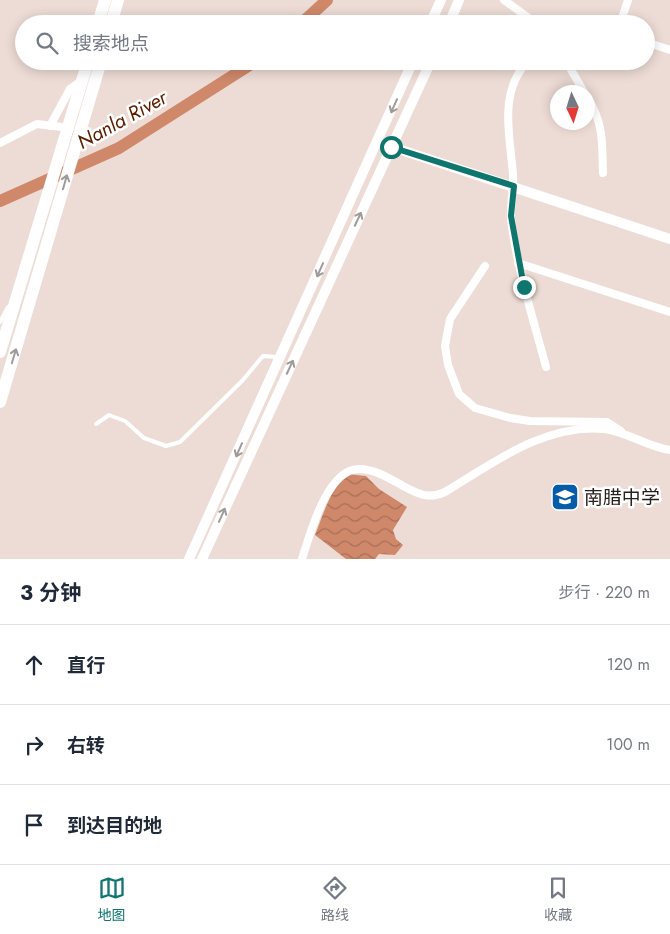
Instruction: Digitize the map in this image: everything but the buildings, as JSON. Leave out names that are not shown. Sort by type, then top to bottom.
[{"type":"highway","points":[[101,15],[105,0]]},
{"type":"highway","points":[[114,15],[118,0]]},
{"type":"highway","points":[[0,352],[85,70]]},
{"type":"highway","points":[[0,402],[98,70]]},
{"type":"street","points":[[434,15],[441,0]]},
{"type":"street","points":[[452,15],[459,0]]},
{"type":"street","points":[[504,0],[525,15]]},
{"type":"street","points":[[623,15],[628,0]]},
{"type":"street","points":[[655,45],[670,50]]},
{"type":"street","points":[[0,143],[37,124],[71,128],[89,120],[99,89],[99,70]]},
{"type":"street","points":[[189,559],[410,70]]},
{"type":"street","points":[[202,559],[427,70]]},
{"type":"street","points":[[521,70],[514,80],[509,96],[508,113],[514,186],[511,216],[518,264],[546,367]]},
{"type":"street","points":[[571,70],[580,85]]},
{"type":"street","points":[[50,126],[70,89],[82,79]]},
{"type":"street","points":[[595,110],[601,128],[604,174]]},
{"type":"street","points":[[378,142],[670,239]]},
{"type":"street","points":[[518,264],[670,312]]},
{"type":"street","points":[[485,266],[450,318],[445,346],[448,365],[459,394],[475,408],[510,418],[530,421],[607,422],[631,438]]},
{"type":"street","points":[[253,419],[263,424]]},
{"type":"street","points":[[302,559],[325,499],[338,476],[346,471],[358,469],[375,472],[421,496],[432,497],[445,492],[516,449],[552,435],[582,429],[607,429],[670,450]]},
{"type":"lane","points":[[0,322],[21,283]]},
{"type":"lane","points":[[96,424],[109,416],[125,421],[144,438],[166,446],[180,442],[242,381],[263,356],[280,357]]},
{"type":"water","points":[[348,474],[366,476],[379,489],[407,507],[393,530],[396,539],[403,545],[395,555],[379,554],[375,559],[346,559],[315,535],[332,494]]},
{"type":"waterway","name":"Nanla River","points":[[311,15],[327,0]]},
{"type":"waterway","name":"Nanla River","points":[[0,201],[119,148],[242,70]]},
{"type":"place","name":"南腊中学","points":[[565,497]]},
{"type":"route","points":[[391,147],[514,186],[511,216],[518,264],[524,287]]}]
